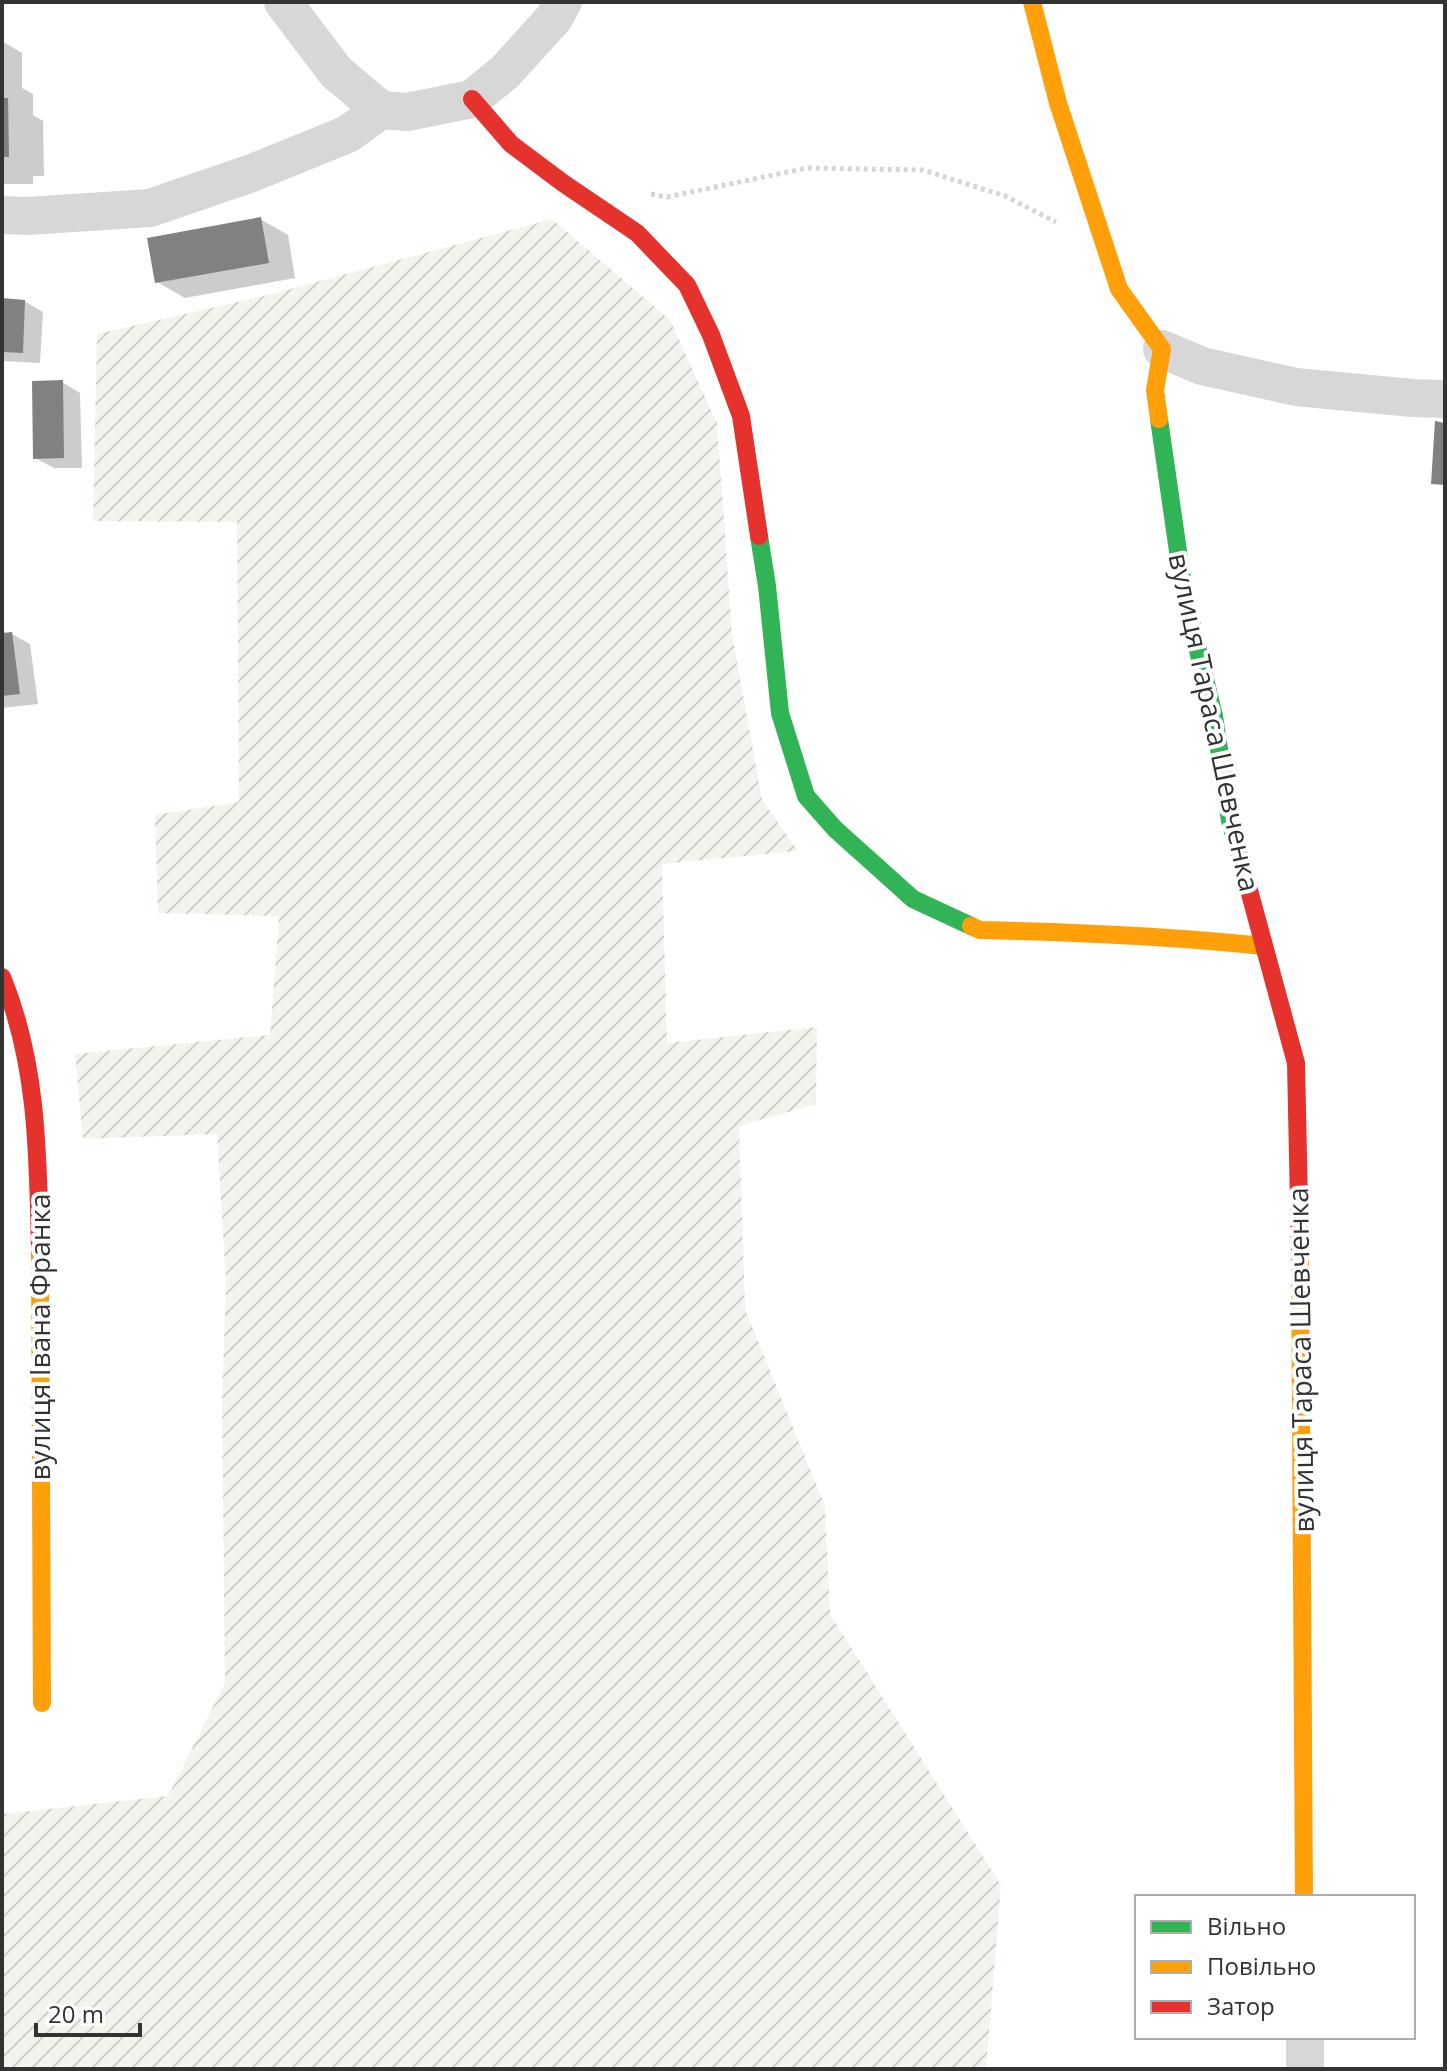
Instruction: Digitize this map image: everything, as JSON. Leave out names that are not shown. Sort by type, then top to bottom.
[{"type":"street","points":[[283,2],[336,72],[381,110],[407,112],[472,99],[505,72],[554,18],[563,2]]},
{"type":"street","points":[[1032,2],[1058,103],[1119,289],[1162,349],[1202,366],[1296,387],[1445,399]]},
{"type":"street","points":[[472,99],[511,144],[637,233],[687,285],[711,335],[741,416],[767,586],[780,713],[806,796],[835,829],[913,899],[980,930],[1210,940],[1264,946]]},
{"type":"street","points":[[2,215],[150,208],[252,173],[348,134],[381,110]]},
{"type":"street","name":"вулиця Тараса Шевченка","points":[[1162,349],[1155,390],[1184,593],[1214,716],[1230,821],[1296,1063],[1304,1895]]},
{"type":"street","name":"вулиця Івана Франка","points":[[2,977],[14,1003],[27,1048],[35,1109],[42,1264],[42,1703]]},
{"type":"street","points":[[1305,2039],[1305,2069]]},
{"type":"path","points":[[638,193],[667,197],[807,168],[923,170],[1005,196],[1104,246]]},
{"type":"shaded area","points":[[552,219],[670,320],[717,423],[732,634],[762,800],[798,851],[662,864],[667,1043],[817,1027],[816,1104],[739,1126],[745,1309],[825,1506],[830,1614],[1001,1885],[986,2069],[2,2069],[2,1814],[168,1796],[225,1683],[222,1406],[226,1281],[217,1134],[83,1139],[75,1054],[270,1035],[279,916],[158,913],[155,815],[239,802],[237,522],[93,521],[97,334],[268,295]]},
{"type":"building","points":[[2,98],[8,98],[9,157],[2,157]]},
{"type":"building","points":[[261,217],[269,263],[155,283],[147,238]]},
{"type":"building","points":[[2,298],[25,300],[23,353],[2,352]]},
{"type":"building","points":[[63,380],[64,458],[33,459],[32,381]]},
{"type":"building","points":[[1435,421],[1445,423],[1445,485],[1431,484]]},
{"type":"building","points":[[12,632],[20,694],[2,696],[2,633]]},
{"type":"traffic: fast","points":[[1159,419],[1184,593],[1214,716],[1230,821],[1243,868]]},
{"type":"traffic: fast","points":[[759,536],[780,713],[806,796],[835,829],[913,899],[971,926]]},
{"type":"traffic: slow","points":[[1032,2],[1058,103],[1119,289],[1162,349],[1155,390],[1159,419]]},
{"type":"traffic: slow","points":[[971,926],[980,930],[1122,935],[1264,946]]},
{"type":"traffic: slow","points":[[40,1251],[42,1703]]},
{"type":"traffic: slow","points":[[1300,1251],[1304,1895]]},
{"type":"traffic: jam","points":[[472,99],[511,144],[637,233],[687,285],[711,335],[741,416],[759,536]]},
{"type":"traffic: jam","points":[[1243,868],[1296,1063],[1300,1251]]},
{"type":"traffic: jam","points":[[2,977],[23,1043],[34,1111],[40,1251]]}]
